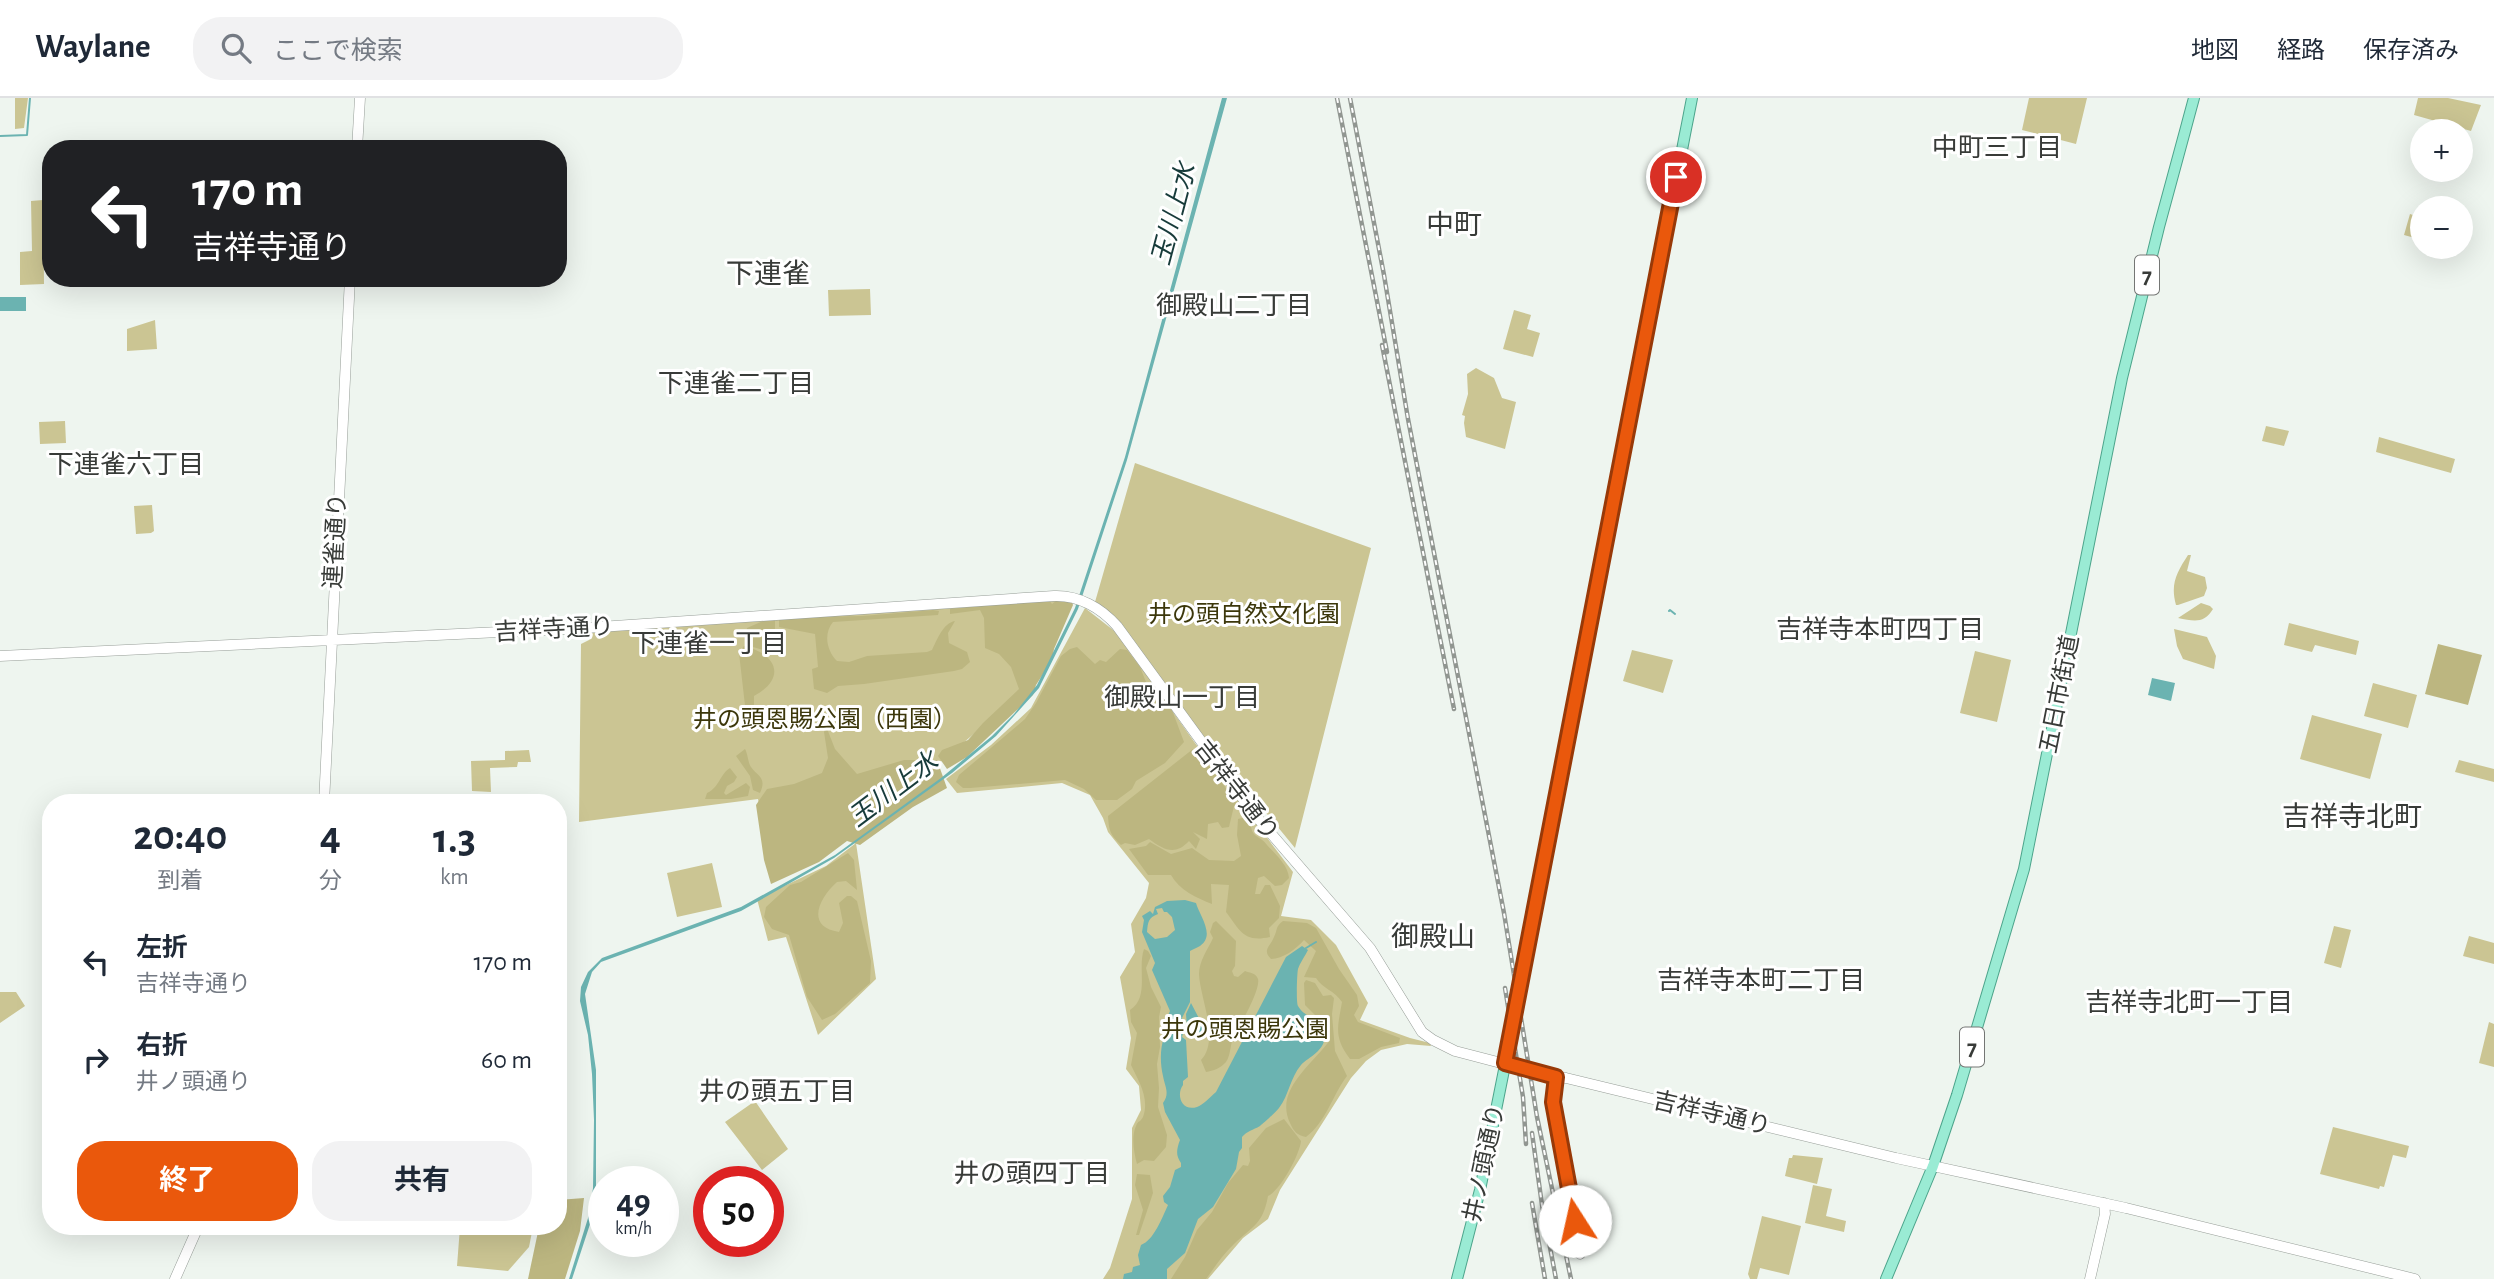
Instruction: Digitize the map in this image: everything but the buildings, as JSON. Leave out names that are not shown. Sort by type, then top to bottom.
[{"type":"main road","points":[[358,140],[360,98]]},
{"type":"main road","name":"井ノ頭通り","points":[[1457,1279],[1476,1206],[1505,1063],[1692,98]]},
{"type":"main road","name":"五日市街道","points":[[1886,1279],[1933,1166],[1967,1063],[2028,854],[2122,378],[2194,98]]},
{"type":"main road","name":"連雀通り","points":[[324,794],[350,287]]},
{"type":"main road","name":"吉祥寺通り","points":[[0,656],[688,622],[1054,596],[1079,600],[1098,609],[1117,625],[1255,815],[1370,947],[1422,1032],[1450,1049],[1556,1077],[1933,1166],[2104,1203],[2415,1279]]},
{"type":"main road","points":[[1556,1077],[1553,1102],[1580,1254]]},
{"type":"main road","points":[[2090,1279],[2105,1214],[2104,1203]]},
{"type":"main road","points":[[175,1279],[194,1235]]},
{"type":"green space","points":[[15,98],[28,98],[24,128],[15,129]]},
{"type":"green space","points":[[2029,98],[2087,98],[2076,144],[2022,130]]},
{"type":"green space","points":[[2418,98],[2448,98],[2481,105],[2473,126],[2473,119],[2428,119],[2414,115]]},
{"type":"green space","points":[[42,200],[42,284],[20,285],[20,252],[32,251],[31,201]]},
{"type":"green space","points":[[2410,214],[2410,237],[2404,235]]},
{"type":"green space","points":[[870,289],[871,315],[829,316],[828,290]]},
{"type":"green space","points":[[1514,310],[1531,315],[1527,329],[1540,333],[1533,357],[1503,349]]},
{"type":"green space","points":[[155,320],[157,349],[127,351],[127,329]]},
{"type":"green space","points":[[1476,368],[1494,378],[1502,398],[1516,402],[1505,449],[1466,437],[1465,416],[1462,415],[1468,394],[1467,374]]},
{"type":"green space","points":[[65,421],[66,443],[40,444],[39,422]]},
{"type":"green space","points":[[2266,426],[2289,431],[2284,446],[2262,441]]},
{"type":"green space","points":[[2379,437],[2455,459],[2451,473],[2376,452]]},
{"type":"green space","name":"井の頭自然文化園","points":[[1135,463],[1371,548],[1295,848],[1204,737],[1119,621],[1095,602]]},
{"type":"green space","points":[[152,505],[154,531],[136,534],[134,506]]},
{"type":"green space","points":[[2188,555],[2191,555],[2187,571],[2205,577],[2207,588],[2204,596],[2176,605],[2176,578]]},
{"type":"green space","name":"井の頭恩賜公園（西園）","points":[[1058,600],[1022,693],[943,760],[820,850],[772,874],[758,799],[579,822],[581,644],[589,640],[592,632]]},
{"type":"green space","points":[[2201,603],[2213,609],[2206,617],[2194,620],[2178,618]]},
{"type":"green space","name":"井の頭恩賜公園","points":[[1085,608],[1117,633],[1195,743],[1293,872],[1281,916],[1311,920],[1336,945],[1368,1003],[1360,1020],[1430,1043],[1431,1046],[1407,1044],[1381,1050],[1366,1061],[1351,1078],[1280,1190],[1268,1219],[1243,1238],[1208,1279],[1103,1279],[1110,1268],[1132,1199],[1132,1128],[1141,1110],[1139,1086],[1126,1069],[1131,1038],[1120,977],[1135,952],[1131,924],[1146,898],[1149,883],[1108,832],[1090,795],[1062,783],[957,793],[946,779],[991,745],[1031,708]]},
{"type":"green space","points":[[2289,623],[2359,641],[2356,655],[2315,645],[2312,652],[2284,645]]},
{"type":"green space","points":[[2174,629],[2207,637],[2216,656],[2214,669],[2183,659]]},
{"type":"green space","points":[[1632,650],[1673,660],[1663,693],[1623,681]]},
{"type":"green space","points":[[1975,651],[2011,660],[1997,722],[1960,713]]},
{"type":"green space","points":[[2373,683],[2417,695],[2408,728],[2364,716]]},
{"type":"green space","points":[[2312,715],[2382,734],[2370,779],[2300,759]]},
{"type":"green space","points":[[529,750],[531,762],[518,762],[517,767],[490,768],[491,792],[472,791],[471,761],[505,760],[505,751]]},
{"type":"green space","points":[[2459,760],[2494,769],[2494,782],[2455,772]]},
{"type":"green space","points":[[856,843],[876,979],[818,1035],[786,937],[768,941],[757,899],[826,866]]},
{"type":"green space","points":[[712,863],[722,907],[677,917],[667,873]]},
{"type":"green space","points":[[2334,926],[2351,930],[2341,968],[2324,963]]},
{"type":"green space","points":[[2469,936],[2494,943],[2494,964],[2463,956]]},
{"type":"green space","points":[[0,992],[16,992],[25,1006],[0,1023]]},
{"type":"green space","points":[[2489,1022],[2494,1024],[2494,1067],[2479,1063]]},
{"type":"green space","points":[[755,1101],[788,1149],[767,1166],[759,1166],[725,1122]]},
{"type":"green space","points":[[2333,1127],[2409,1146],[2406,1158],[2393,1155],[2384,1187],[2380,1186],[2379,1189],[2320,1174]]},
{"type":"green space","points":[[1793,1155],[1823,1158],[1817,1184],[1785,1176],[1789,1158]]},
{"type":"green space","points":[[1813,1185],[1832,1189],[1826,1216],[1846,1221],[1844,1232],[1805,1223]]},
{"type":"green space","points":[[1762,1216],[1801,1226],[1789,1275],[1760,1268],[1757,1279],[1750,1279],[1748,1274]]},
{"type":"green space","points":[[459,1235],[531,1235],[529,1247],[508,1271],[457,1266]]},
{"type":"shaded area","points":[[1060,598],[1072,602],[1073,605],[1052,660],[1036,685],[1033,695],[967,757],[947,769],[938,756],[942,750],[968,740],[1019,689],[1011,667],[999,654],[985,648],[984,618],[980,610],[950,614],[950,609],[1037,600],[1040,602],[1044,599],[1052,604]]},
{"type":"shaded area","points":[[939,611],[938,615],[833,622],[827,637],[829,647],[837,661],[849,662],[867,656],[927,652],[932,650],[944,628],[955,621],[948,633],[949,643],[967,652],[970,662],[962,669],[838,686],[827,693],[814,689],[812,669],[818,667],[815,634],[779,627],[779,620],[798,617],[863,616]]},
{"type":"shaded area","points":[[775,620],[775,629],[769,633],[770,652],[753,647],[746,638],[747,628],[763,621]]},
{"type":"shaded area","points":[[2438,644],[2482,655],[2468,705],[2425,694]]},
{"type":"shaded area","points":[[744,646],[764,655],[774,667],[771,682],[754,696],[759,719],[750,732],[739,653]]},
{"type":"shaded area","points":[[1077,647],[1095,664],[1100,660],[1106,662],[1120,649],[1127,650],[1140,667],[1146,682],[1172,710],[1184,742],[1165,763],[1136,781],[1132,789],[1117,800],[1096,800],[1084,789],[1065,780],[963,788],[956,782],[959,775],[1025,719],[1061,656]]},
{"type":"shaded area","points":[[785,707],[800,712],[802,726],[779,727],[772,722]]},
{"type":"shaded area","points":[[826,726],[835,749],[857,774],[904,760],[937,760],[947,788],[913,807],[860,845],[847,841],[819,862],[771,884],[764,860],[756,805],[767,789],[794,784],[822,773],[828,758],[824,732]]},
{"type":"shaded area","points":[[745,749],[750,765],[762,780],[760,793],[753,790],[750,776],[736,756]]},
{"type":"shaded area","points":[[1193,749],[1238,804],[1234,806],[1229,827],[1222,828],[1218,822],[1208,824],[1207,839],[1193,832],[1200,839],[1196,849],[1189,841],[1174,850],[1149,839],[1135,845],[1121,845],[1111,832],[1108,816]]},
{"type":"shaded area","points":[[730,768],[737,777],[724,793],[726,795],[746,783],[750,787],[748,796],[705,799],[707,793]]},
{"type":"shaded area","points":[[1242,818],[1251,824],[1254,834],[1278,856],[1288,873],[1289,878],[1282,885],[1275,886],[1264,876],[1258,878],[1255,894],[1260,894],[1265,885],[1270,885],[1280,906],[1279,918],[1269,928],[1270,937],[1254,938],[1243,934],[1239,929],[1226,912],[1229,885],[1211,884],[1212,904],[1184,889],[1171,875],[1148,875],[1129,849],[1146,846],[1150,842],[1171,854],[1192,848],[1209,860],[1234,861],[1241,856],[1237,835],[1238,819]]},
{"type":"shaded area","points":[[848,853],[854,860],[857,890],[846,881],[837,882],[821,904],[819,918],[828,929],[839,932],[843,923],[839,903],[847,896],[857,901],[871,961],[870,983],[835,1014],[822,1020],[807,997],[789,935],[772,929],[764,917],[766,907],[790,885],[801,882]]},
{"type":"shaded area","points":[[1216,921],[1236,941],[1235,966],[1232,971],[1234,976],[1238,977],[1245,971],[1254,974],[1258,984],[1234,1035],[1226,1062],[1217,1069],[1206,1072],[1201,1060],[1209,1042],[1209,1030],[1199,969],[1213,938],[1210,932]]},
{"type":"shaded area","points":[[1283,921],[1307,923],[1316,928],[1357,995],[1359,1006],[1354,1015],[1358,1022],[1400,1038],[1399,1043],[1381,1047],[1359,1059],[1350,1059],[1339,1038],[1342,1002],[1316,978],[1304,977],[1316,951],[1304,940],[1276,959],[1268,956],[1268,948]]},
{"type":"shaded area","points":[[1144,949],[1151,956],[1146,968],[1151,987],[1161,1007],[1157,1064],[1158,1107],[1167,1135],[1166,1147],[1154,1161],[1144,1160],[1137,1164],[1134,1135],[1137,1124],[1143,1117],[1145,1103],[1131,1065],[1137,1033],[1131,1022],[1130,1010],[1140,998]]},
{"type":"shaded area","points":[[1306,980],[1315,983],[1323,996],[1331,995],[1334,998],[1332,1014],[1335,1051],[1347,1076],[1319,1124],[1306,1137],[1298,1134],[1291,1126],[1286,1111],[1287,1099],[1298,1078],[1330,1040],[1326,1026],[1305,1005]]},
{"type":"shaded area","points":[[1284,1119],[1301,1141],[1300,1147],[1283,1180],[1268,1196],[1260,1219],[1226,1252],[1206,1279],[1171,1279],[1197,1230],[1212,1212],[1228,1183],[1243,1165],[1248,1166],[1249,1148],[1266,1128]]},
{"type":"shaded area","points":[[1137,1174],[1150,1175],[1153,1193],[1139,1235],[1136,1235],[1143,1210],[1135,1185]]},
{"type":"shaded area","points":[[584,1198],[580,1231],[565,1279],[528,1279],[537,1235],[567,1235],[567,1199]]},
{"type":"water","points":[[1222,98],[1227,98],[1127,460],[1078,609],[1039,688],[996,736],[952,773],[834,858],[741,911],[601,962],[592,972],[585,994],[596,1070],[596,1166],[593,1166],[592,1074],[588,1035],[580,1001],[581,987],[588,972],[602,958],[741,907],[835,855],[941,778],[992,736],[1037,685],[1075,608],[1125,457]]},
{"type":"water","points":[[0,297],[26,297],[26,311],[0,311]]},
{"type":"water","points":[[2152,678],[2175,683],[2171,701],[2148,695]]},
{"type":"water","points":[[1185,900],[1196,903],[1207,931],[1205,941],[1190,951],[1190,1002],[1182,1018],[1188,1077],[1183,1081],[1180,1093],[1184,1105],[1197,1107],[1216,1092],[1286,957],[1302,946],[1308,950],[1298,969],[1297,1004],[1322,1027],[1325,1037],[1319,1050],[1297,1070],[1279,1108],[1260,1126],[1242,1137],[1236,1169],[1213,1207],[1198,1219],[1185,1253],[1167,1269],[1167,1279],[1123,1279],[1124,1274],[1132,1272],[1133,1267],[1140,1265],[1138,1255],[1141,1245],[1154,1234],[1168,1205],[1163,1196],[1170,1187],[1175,1170],[1181,1167],[1177,1152],[1180,1140],[1163,1103],[1167,1093],[1161,1066],[1162,1035],[1169,1030],[1165,1022],[1170,1011],[1152,970],[1155,963],[1142,932],[1142,916],[1150,911],[1153,914],[1155,907],[1167,901]],"holes":[[[1162,908],[1172,917],[1175,930],[1167,937],[1155,939],[1147,932],[1148,923],[1158,914],[1156,909]]]},
{"type":"water","points":[[1191,1003],[1204,1028],[1203,1034],[1193,1033],[1187,1028],[1186,1014]]},
{"type":"water","points":[[588,1218],[588,1230],[572,1279],[569,1279]]},
{"type":"waterway","points":[[0,136],[27,135],[30,98]]},
{"type":"waterway","points":[[1669,611],[1675,614]]},
{"type":"waterway","points":[[1306,948],[1316,942]]},
{"type":"railway","points":[[1337,98],[1387,352]]},
{"type":"railway","points":[[1350,98],[1408,419],[1504,913],[1537,1117],[1571,1279]]},
{"type":"railway","points":[[1382,345],[1454,709]]},
{"type":"railway","points":[[1505,988],[1523,1097],[1526,1144]]},
{"type":"railway","points":[[1532,1133],[1556,1279]]},
{"type":"railway","points":[[1532,1203],[1545,1279]]},
{"type":"district","name":"中町三丁目","points":[[1997,147]]},
{"type":"district","name":"中町","points":[[1454,224]]},
{"type":"district","name":"下連雀","points":[[768,273]]},
{"type":"district","name":"御殿山二丁目","points":[[1234,305]]},
{"type":"district","name":"下連雀二丁目","points":[[736,383]]},
{"type":"district","name":"下連雀六丁目","points":[[126,464]]},
{"type":"district","name":"吉祥寺本町四丁目","points":[[1880,629]]},
{"type":"district","name":"下連雀一丁目","points":[[709,643]]},
{"type":"district","name":"御殿山一丁目","points":[[1182,697]]},
{"type":"district","name":"吉祥寺北町","points":[[2352,816]]},
{"type":"district","name":"御殿山","points":[[1433,936]]},
{"type":"district","name":"吉祥寺本町二丁目","points":[[1761,980]]},
{"type":"district","name":"吉祥寺北町一丁目","points":[[2189,1002]]},
{"type":"district","name":"井の頭五丁目","points":[[777,1091]]},
{"type":"district","name":"井の頭四丁目","points":[[1032,1173]]},
{"type":"route","points":[[1575,1221],[1553,1102],[1556,1077],[1505,1063],[1676,177]]},
{"type":"water label","name":"玉川上水","points":[[1173,214]]},
{"type":"water label","name":"玉川上水","points":[[893,789]]}]
